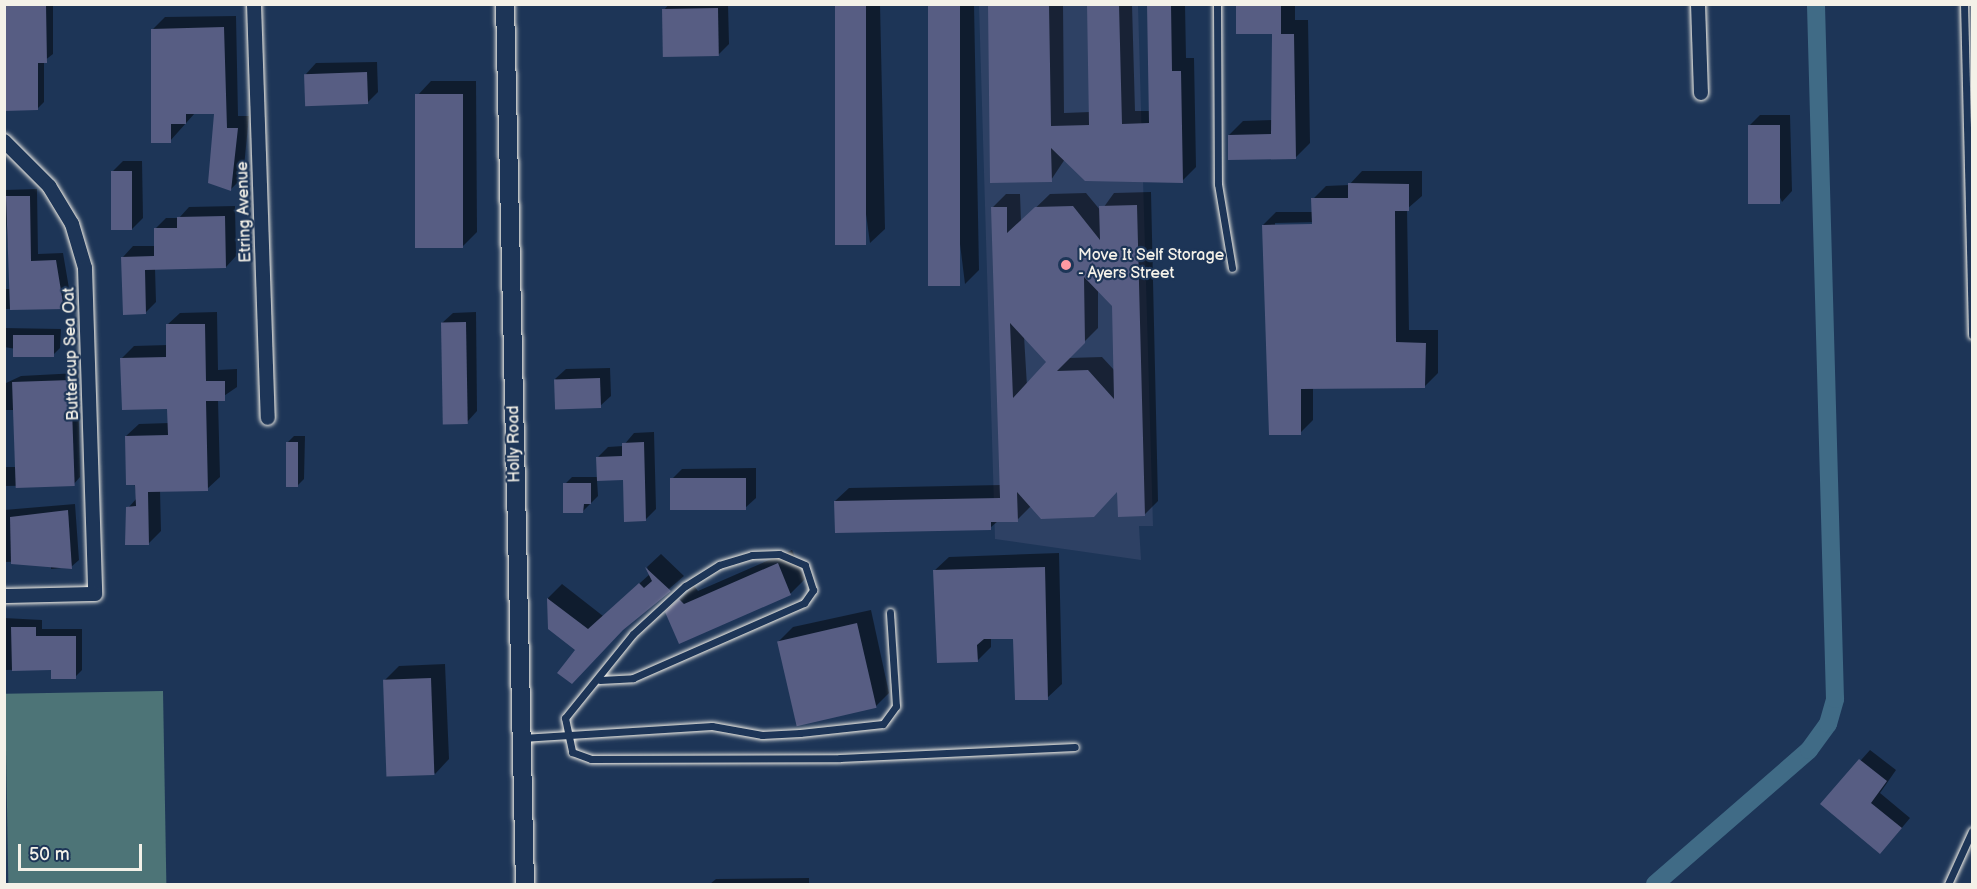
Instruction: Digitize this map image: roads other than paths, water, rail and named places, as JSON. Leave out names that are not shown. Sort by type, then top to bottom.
[{"type":"main road","name":"Holly Road","points":[[505,4],[525,885]]},
{"type":"street","name":"Etring Avenue","points":[[254,4],[268,418]]},
{"type":"street","points":[[1698,4],[1701,93]]},
{"type":"street","name":"Buttercup Sea Oat","points":[[4,141],[49,186],[72,224],[86,268],[95,594],[4,596]]},
{"type":"lane","points":[[1217,4],[1218,184],[1232,268]]},
{"type":"lane","points":[[1964,4],[1972,335]]},
{"type":"lane","points":[[600,680],[633,678],[804,603],[813,590],[805,565],[779,554],[719,565],[685,586],[633,634],[600,680],[565,718],[565,734],[572,752],[591,759],[840,758],[1075,747]]},
{"type":"lane","points":[[522,738],[712,726],[762,735],[883,724],[896,706],[890,612]]},
{"type":"lane","points":[[1948,885],[1972,831]]},
{"type":"waterway","points":[[1655,884],[1809,750],[1828,724],[1835,699],[1816,4]]},
{"type":"place","name":"Move It Self Storage - Ayers Street","points":[[1066,265]]}]
